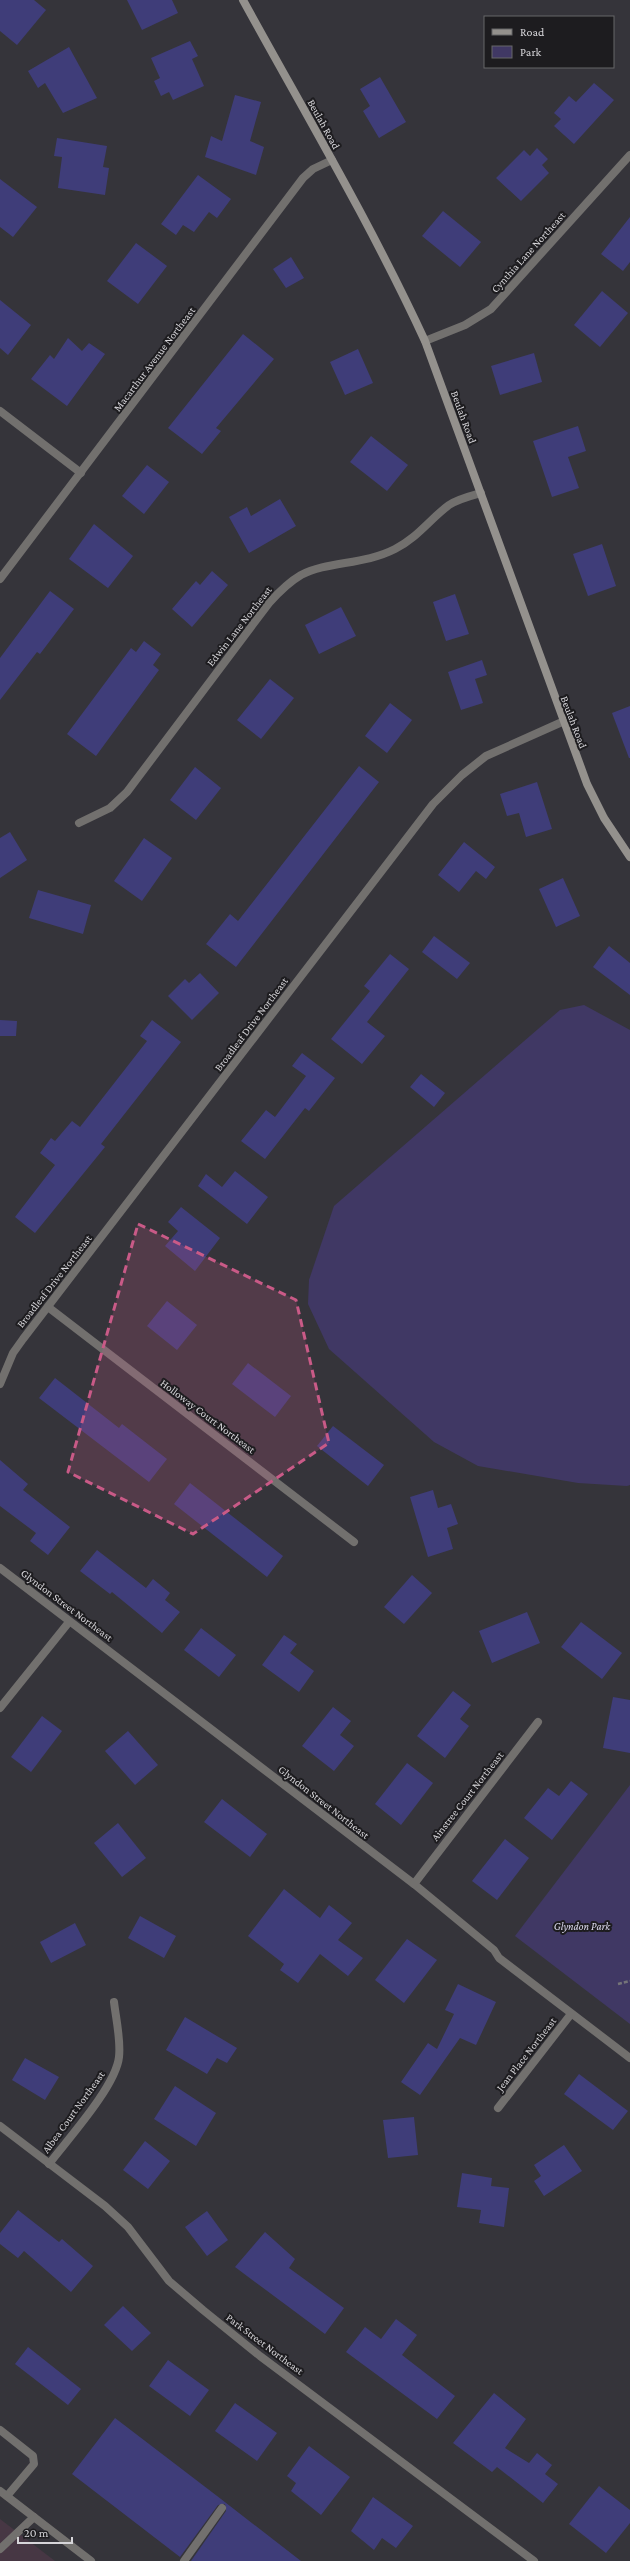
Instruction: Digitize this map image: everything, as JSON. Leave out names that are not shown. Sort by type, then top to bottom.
[{"type":"main road","name":"Beulah Road","points":[[243,0],[332,160],[399,285],[425,341],[562,722],[586,784],[604,818],[630,857]]},
{"type":"street","name":"Cynthia Lane Northeast","points":[[425,341],[465,325],[490,309],[630,155]]},
{"type":"street","name":"Macarthur Avenue Northeast","points":[[0,578],[303,178],[313,169],[332,160]]},
{"type":"street","points":[[0,411],[81,473]]},
{"type":"street","name":"Edwin Lane Northeast","points":[[80,823],[110,808],[127,792],[269,603],[288,584],[301,575],[317,569],[373,559],[395,549],[414,538],[450,504],[480,493]]},
{"type":"street","name":"Broadleaf Drive Northeast","points":[[0,1384],[13,1353],[433,804],[462,775],[486,756],[562,722]]},
{"type":"street","name":"Holloway Court Northeast","points":[[48,1307],[354,1542]]},
{"type":"street","name":"Glyndon Street Northeast","points":[[0,1568],[414,1884],[494,1950],[499,1958],[630,2058]]},
{"type":"street","points":[[0,1708],[70,1622]]},
{"type":"street","name":"Ainstree Court Northeast","points":[[414,1884],[538,1722]]},
{"type":"street","name":"Albea Court Northeast","points":[[49,2164],[107,2088],[117,2068],[120,2056],[114,2002]]},
{"type":"street","name":"Jean Place Northeast","points":[[498,2108],[571,2014]]},
{"type":"street","name":"Park Street Northeast","points":[[0,2126],[105,2206],[128,2227],[169,2281],[203,2310],[260,2356],[534,2561]]},
{"type":"street","points":[[0,2430],[33,2456],[34,2464],[7,2496]]},
{"type":"street","points":[[0,2491],[91,2561]]},
{"type":"street","points":[[184,2561],[222,2508]]},
{"type":"street","points":[[0,2549],[34,2517]]},
{"type":"path","points":[[618,1984],[630,1980]]},
{"type":"highlighted area","points":[[138,1224],[296,1300],[329,1443],[193,1534],[68,1472]]},
{"type":"shaded area","points":[[0,2519],[55,2561],[0,2561]]},
{"type":"green space","points":[[584,1005],[630,1030],[630,1485],[627,1486],[578,1483],[478,1466],[434,1442],[329,1349],[308,1304],[309,1280],[334,1206],[560,1010]]},
{"type":"green space","name":"Glyndon Park","points":[[630,1785],[630,2024],[515,1936]]},
{"type":"building","points":[[0,0],[34,0],[46,10],[17,45],[0,31]]},
{"type":"building","points":[[127,0],[172,0],[178,13],[142,30]]},
{"type":"building","points":[[190,41],[198,56],[192,59],[204,86],[173,100],[169,92],[161,96],[154,81],[160,78],[151,58]]},
{"type":"building","points":[[69,47],[97,98],[63,113],[45,83],[38,88],[28,71]]},
{"type":"building","points":[[380,77],[406,122],[379,138],[363,111],[370,106],[360,89]]},
{"type":"building","points":[[594,83],[614,100],[574,144],[554,126],[561,119],[554,113],[569,96],[576,102]]},
{"type":"building","points":[[235,95],[261,102],[250,141],[264,147],[256,175],[205,157],[211,136],[222,141]]},
{"type":"building","points":[[57,138],[107,146],[103,167],[109,168],[105,195],[58,188],[62,157],[54,156]]},
{"type":"building","points":[[537,148],[548,159],[542,165],[549,173],[521,201],[496,178],[524,150],[530,156]]},
{"type":"building","points":[[198,175],[231,199],[217,218],[209,212],[194,232],[183,225],[176,235],[161,224]]},
{"type":"building","points":[[0,179],[37,207],[13,237],[0,227]]},
{"type":"building","points":[[443,211],[481,242],[460,267],[422,236]]},
{"type":"building","points":[[630,217],[630,262],[623,271],[601,254]]},
{"type":"building","points":[[136,243],[167,266],[138,304],[107,281]]},
{"type":"building","points":[[291,257],[304,278],[286,288],[273,269]]},
{"type":"building","points":[[602,291],[628,313],[600,347],[574,325]]},
{"type":"building","points":[[0,300],[31,325],[8,355],[0,348]]},
{"type":"building","points":[[243,334],[274,359],[216,428],[221,431],[202,454],[168,428]]},
{"type":"building","points":[[68,338],[82,351],[89,343],[105,354],[67,406],[31,379],[50,355],[54,359]]},
{"type":"building","points":[[358,349],[373,383],[345,395],[330,362]]},
{"type":"building","points":[[534,353],[542,382],[500,395],[491,366]]},
{"type":"building","points":[[578,426],[586,451],[568,457],[579,488],[552,497],[533,441]]},
{"type":"building","points":[[371,436],[408,465],[387,491],[350,462]]},
{"type":"building","points":[[147,465],[169,482],[144,514],[122,496]]},
{"type":"building","points":[[280,499],[296,526],[249,553],[229,517],[247,507],[251,516]]},
{"type":"building","points":[[94,524],[133,556],[108,588],[69,559]]},
{"type":"building","points":[[602,544],[616,586],[588,596],[573,554]]},
{"type":"building","points":[[212,571],[228,585],[192,627],[172,609],[196,581],[200,585]]},
{"type":"building","points":[[50,591],[74,609],[40,654],[37,652],[0,700],[0,658]]},
{"type":"building","points":[[455,594],[469,634],[446,641],[433,602]]},
{"type":"building","points":[[341,607],[356,636],[319,654],[305,625]]},
{"type":"building","points":[[144,641],[161,654],[153,665],[159,670],[96,756],[67,734],[131,648],[136,652]]},
{"type":"building","points":[[482,660],[487,675],[475,679],[483,703],[461,710],[448,672]]},
{"type":"building","points":[[270,679],[294,698],[261,739],[237,720]]},
{"type":"building","points":[[390,703],[412,720],[387,753],[365,736]]},
{"type":"building","points":[[630,706],[630,758],[629,758],[612,713]]},
{"type":"building","points":[[359,766],[379,782],[236,967],[206,944],[230,914],[238,921]]},
{"type":"building","points":[[195,767],[221,788],[196,820],[170,800]]},
{"type":"building","points":[[537,782],[552,829],[526,837],[519,813],[507,816],[500,794]]},
{"type":"building","points":[[10,832],[27,860],[0,878],[0,838]]},
{"type":"building","points":[[144,838],[172,858],[142,901],[114,881]]},
{"type":"building","points":[[464,842],[495,867],[486,879],[476,871],[459,892],[438,875]]},
{"type":"building","points":[[563,878],[580,916],[556,927],[539,889]]},
{"type":"building","points":[[38,890],[91,905],[83,934],[29,918]]},
{"type":"building","points":[[434,936],[470,963],[457,979],[422,952]]},
{"type":"building","points":[[609,946],[630,963],[630,995],[593,967]]},
{"type":"building","points":[[390,954],[409,969],[367,1022],[385,1036],[362,1064],[331,1039],[370,991],[364,986]]},
{"type":"building","points":[[200,973],[219,993],[192,1020],[168,996],[185,979],[189,983]]},
{"type":"building","points":[[0,1020],[17,1021],[16,1036],[0,1036]]},
{"type":"building","points":[[152,1020],[181,1042],[101,1144],[105,1147],[35,1233],[15,1217],[55,1165],[40,1153],[51,1138],[55,1141],[72,1121],[80,1127],[147,1041],[140,1036]]},
{"type":"building","points":[[302,1053],[335,1078],[309,1111],[305,1108],[265,1159],[241,1141],[266,1110],[275,1117],[306,1076],[292,1066]]},
{"type":"building","points":[[421,1074],[445,1093],[434,1107],[410,1087]]},
{"type":"building","points":[[235,1171],[268,1197],[247,1224],[198,1186],[206,1174],[222,1187]]},
{"type":"building","points":[[181,1207],[220,1238],[195,1271],[165,1246],[178,1231],[168,1222]]},
{"type":"building","points":[[167,1301],[197,1325],[177,1350],[147,1326]]},
{"type":"building","points":[[248,1363],[291,1396],[275,1417],[232,1384]]},
{"type":"building","points":[[55,1378],[119,1428],[122,1424],[167,1459],[149,1482],[39,1398]]},
{"type":"building","points":[[333,1426],[384,1465],[368,1486],[317,1446]]},
{"type":"building","points":[[0,1460],[28,1484],[23,1490],[70,1527],[48,1555],[30,1541],[36,1533],[0,1506]]},
{"type":"building","points":[[190,1483],[283,1556],[267,1577],[174,1504]]},
{"type":"building","points":[[433,1490],[438,1508],[451,1504],[458,1524],[447,1528],[453,1549],[428,1557],[410,1497]]},
{"type":"building","points":[[97,1550],[146,1588],[153,1579],[170,1593],[165,1600],[180,1612],[162,1633],[112,1592],[110,1594],[80,1571]]},
{"type":"building","points":[[412,1575],[432,1593],[404,1624],[384,1607]]},
{"type":"building","points":[[527,1612],[540,1643],[492,1663],[479,1631]]},
{"type":"building","points":[[581,1622],[622,1653],[602,1679],[561,1647]]},
{"type":"building","points":[[201,1628],[236,1655],[219,1677],[184,1650]]},
{"type":"building","points":[[284,1635],[297,1644],[290,1653],[314,1671],[299,1692],[262,1665]]},
{"type":"building","points":[[453,1691],[471,1705],[460,1719],[469,1726],[445,1758],[417,1736]]},
{"type":"building","points":[[613,1697],[630,1700],[630,1753],[603,1748]]},
{"type":"building","points":[[333,1707],[351,1721],[340,1735],[354,1746],[334,1771],[302,1746]]},
{"type":"building","points":[[42,1716],[62,1731],[31,1772],[11,1757]]},
{"type":"building","points":[[128,1731],[158,1765],[135,1785],[105,1751]]},
{"type":"building","points":[[407,1763],[433,1783],[401,1825],[375,1804]]},
{"type":"building","points":[[571,1781],[588,1794],[552,1840],[524,1818],[548,1788],[559,1796]]},
{"type":"building","points":[[222,1799],[267,1834],[250,1857],[204,1822]]},
{"type":"building","points":[[118,1823],[146,1858],[122,1877],[94,1843]]},
{"type":"building","points":[[505,1839],[529,1858],[497,1900],[472,1881]]},
{"type":"building","points":[[284,1889],[320,1918],[329,1905],[352,1923],[338,1940],[363,1958],[348,1976],[320,1954],[298,1983],[280,1970],[284,1964],[248,1936]]},
{"type":"building","points":[[140,1916],[176,1936],[164,1958],[128,1938]]},
{"type":"building","points":[[75,1923],[86,1945],[51,1963],[40,1942]]},
{"type":"building","points":[[407,1939],[437,1960],[404,2003],[375,1980]]},
{"type":"building","points":[[458,1984],[496,2002],[476,2045],[460,2038],[420,2095],[401,2082],[428,2043],[437,2049],[454,2014],[445,2010]]},
{"type":"building","points":[[185,2017],[237,2048],[227,2063],[217,2058],[207,2074],[166,2050]]},
{"type":"building","points":[[25,2058],[59,2077],[45,2100],[12,2080]]},
{"type":"building","points":[[579,2074],[628,2111],[613,2130],[564,2094]]},
{"type":"building","points":[[175,2086],[216,2113],[196,2146],[154,2119]]},
{"type":"building","points":[[414,2117],[418,2155],[388,2158],[383,2120]]},
{"type":"building","points":[[145,2141],[170,2161],[148,2189],[123,2170]]},
{"type":"building","points":[[564,2145],[582,2171],[544,2196],[534,2181],[541,2176],[534,2165]]},
{"type":"building","points":[[462,2173],[492,2178],[491,2186],[509,2188],[504,2227],[479,2223],[481,2210],[457,2207]]},
{"type":"building","points":[[18,2210],[59,2242],[62,2239],[93,2266],[71,2292],[24,2251],[18,2258],[0,2244],[0,2233]]},
{"type":"building","points":[[207,2211],[228,2240],[207,2256],[185,2227]]},
{"type":"building","points":[[265,2232],[295,2259],[289,2268],[344,2308],[325,2334],[235,2267]]},
{"type":"building","points":[[123,2306],[151,2333],[132,2351],[104,2325]]},
{"type":"building","points":[[396,2319],[417,2335],[402,2355],[455,2396],[437,2419],[346,2352],[365,2327],[381,2339]]},
{"type":"building","points":[[28,2347],[81,2389],[68,2405],[15,2364]]},
{"type":"building","points":[[168,2360],[209,2390],[190,2416],[149,2386]]},
{"type":"building","points":[[494,2393],[526,2419],[505,2448],[529,2463],[537,2453],[552,2465],[545,2474],[558,2484],[543,2503],[497,2467],[492,2472],[453,2443]]},
{"type":"building","points":[[235,2403],[277,2433],[257,2461],[215,2431]]},
{"type":"building","points":[[115,2418],[301,2561],[191,2561],[226,2511],[225,2504],[218,2505],[180,2557],[72,2474]]},
{"type":"building","points":[[309,2446],[350,2477],[321,2515],[291,2491],[296,2483],[287,2476]]},
{"type":"building","points":[[599,2486],[630,2510],[630,2523],[606,2553],[569,2524]]},
{"type":"building","points":[[373,2497],[413,2526],[396,2548],[382,2538],[374,2550],[351,2531]]}]
